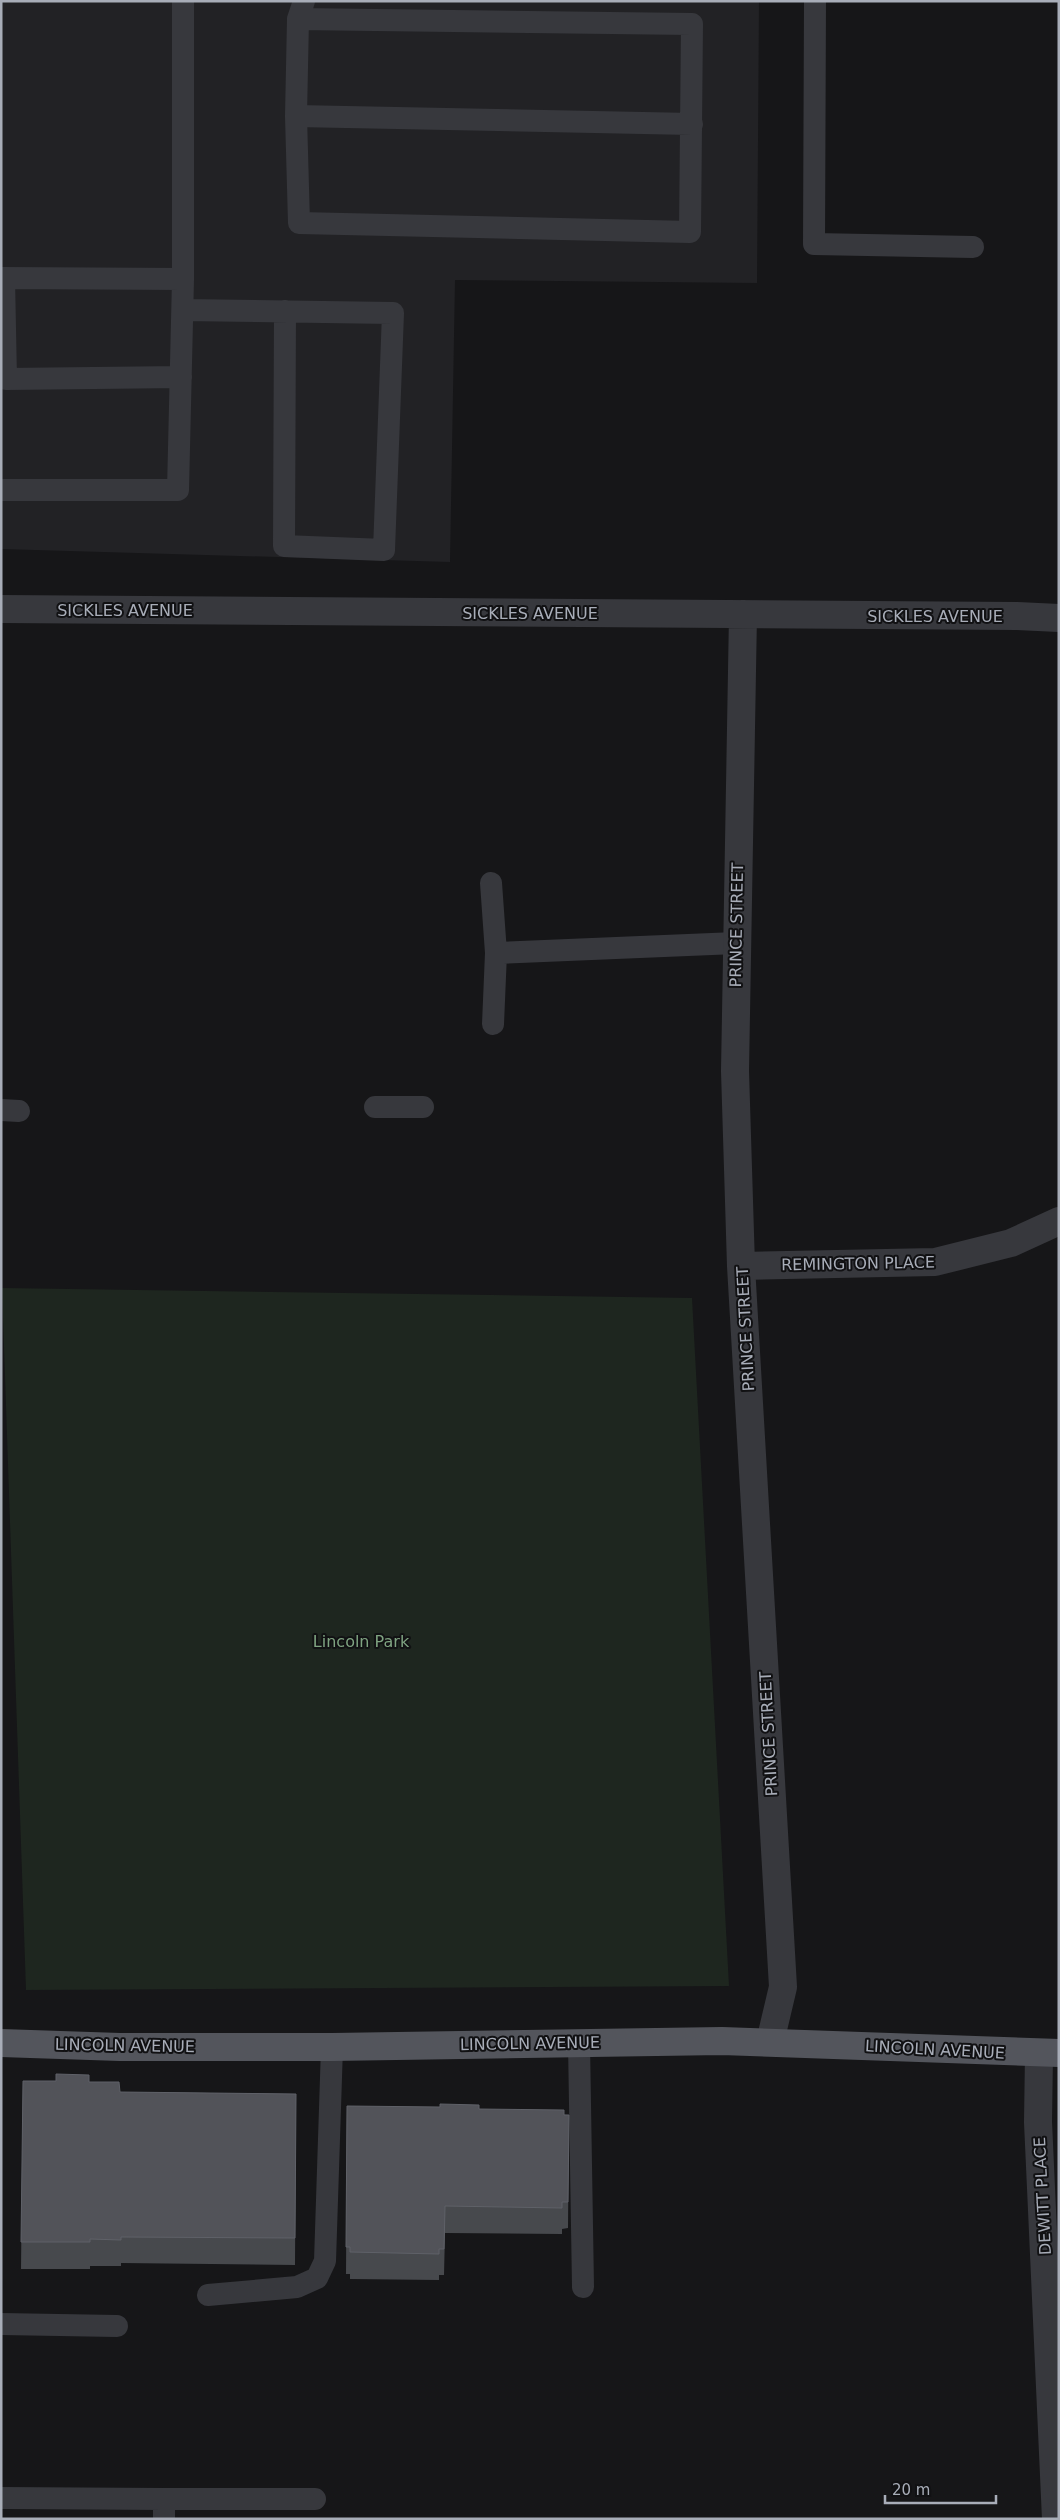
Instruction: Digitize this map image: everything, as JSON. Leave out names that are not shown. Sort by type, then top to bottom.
[{"type":"main road","name":"LINCOLN AVENUE","points":[[1,2043],[120,2047],[332,2047],[770,2042],[1049,2054]]},
{"type":"street","name":"SICKLES AVENUE","points":[[1,609],[1016,616],[1059,618]]},
{"type":"street","name":"PRINCE STREET","points":[[742,614],[734,1031],[741,1266],[783,1987],[770,2042]]},
{"type":"street","name":"REMINGTON PLACE","points":[[741,1266],[935,1262],[1011,1243],[1059,1221]]},
{"type":"street","name":"DEWITT PLACE","points":[[1049,2054],[1038,2122],[1057,2489],[1056,2519]]},
{"type":"lane","points":[[1,490],[178,490],[183,310],[183,1]]},
{"type":"lane","points":[[816,1],[814,244],[973,247]]},
{"type":"lane","points":[[301,10],[692,24],[690,232],[299,223],[296,116],[301,10]]},
{"type":"lane","points":[[296,116],[692,124]]},
{"type":"lane","points":[[181,377],[6,378],[2,278],[183,279]]},
{"type":"lane","points":[[183,310],[393,313],[384,550],[284,546],[284,312]]},
{"type":"lane","points":[[491,883],[496,952],[493,1024]]},
{"type":"lane","points":[[496,952],[736,943]]},
{"type":"lane","points":[[375,1107],[423,1107]]},
{"type":"lane","points":[[579,2043],[583,2288]]},
{"type":"lane","points":[[208,2295],[297,2287],[317,2278],[321,2270],[325,2261],[332,2047]]},
{"type":"lane","points":[[1,2324],[117,2326]]},
{"type":"lane","points":[[1,2498],[164,2509],[315,2499]]},
{"type":"shaded area","points":[[1,1],[759,1],[757,283],[455,280],[450,562],[1,549]]},
{"type":"green space","name":"Lincoln Park","points":[[2,1288],[692,1298],[729,1986],[26,1990]]},
{"type":"building","points":[[56,2074],[89,2075],[89,2082],[119,2082],[120,2092],[296,2094],[295,2238],[121,2237],[121,2240],[90,2239],[90,2242],[21,2242],[23,2081],[56,2081]]},
{"type":"building","points":[[440,2104],[479,2105],[479,2109],[564,2110],[564,2115],[569,2115],[568,2202],[562,2202],[562,2208],[445,2206],[444,2249],[439,2249],[439,2254],[350,2252],[350,2247],[346,2247],[347,2106],[440,2107]]}]
